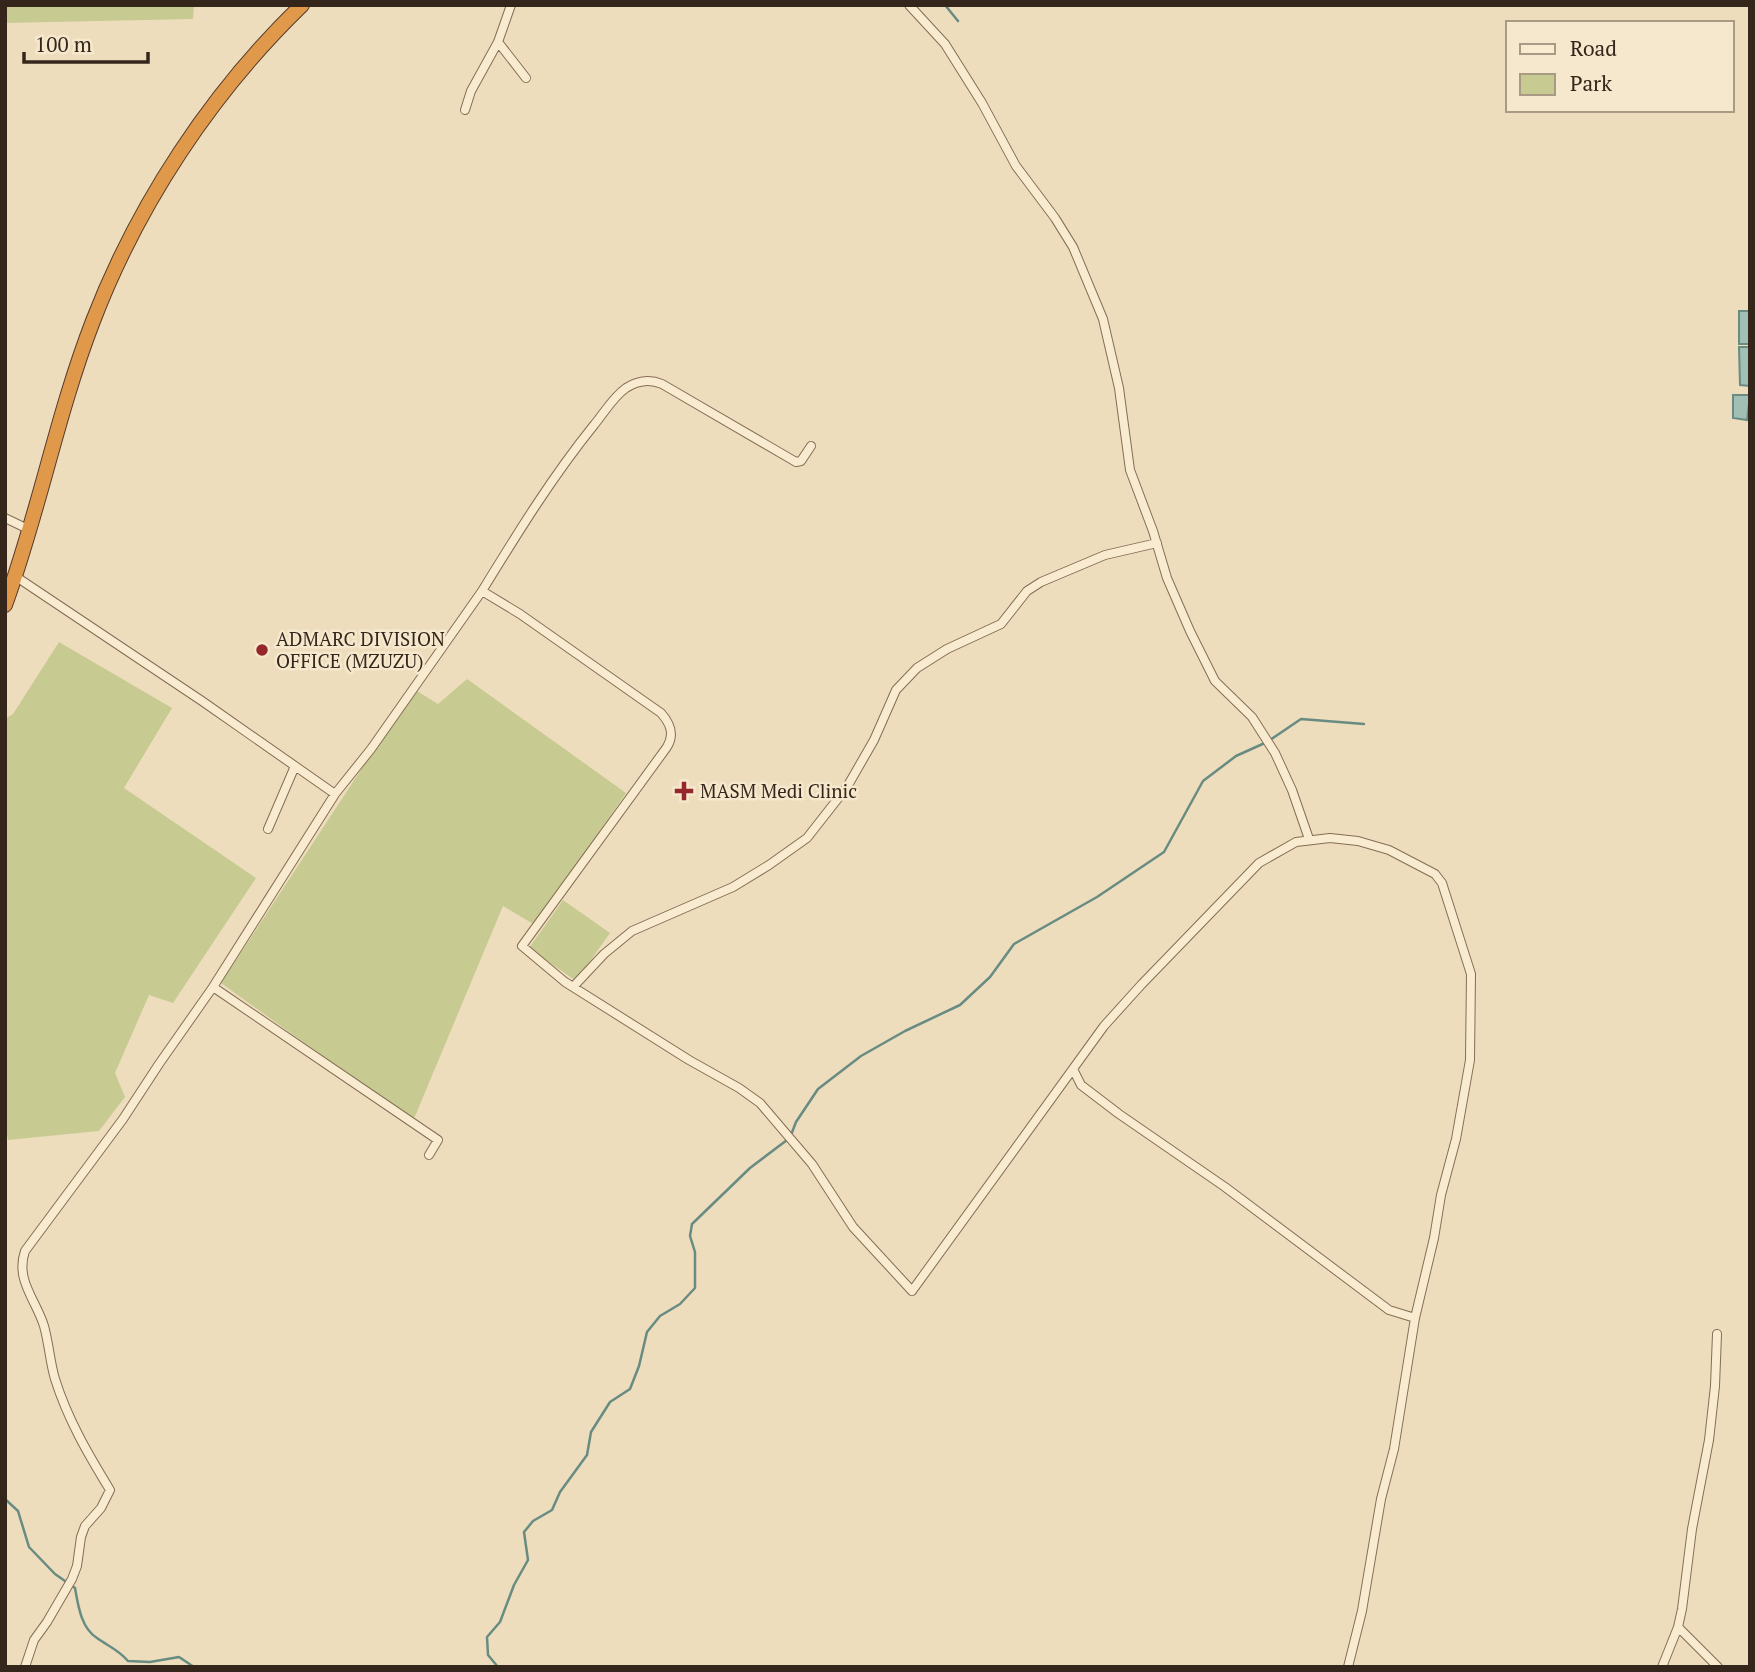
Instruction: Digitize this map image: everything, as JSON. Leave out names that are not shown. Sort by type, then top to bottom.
[{"type":"highway","points":[[5,605],[92,322],[124,248],[162,182],[206,116],[262,47],[302,5]]},
{"type":"street","points":[[465,110],[471,91],[498,42],[511,5]]},
{"type":"street","points":[[909,5],[951,54],[982,103],[1016,166],[1055,218],[1077,257],[1103,319],[1120,398],[1130,470],[1167,578],[1215,681],[1252,717],[1283,768],[1309,839]]},
{"type":"street","points":[[498,42],[526,78]]},
{"type":"street","points":[[25,1667],[34,1640],[72,1579],[79,1561],[82,1531],[101,1508],[110,1490],[80,1441],[65,1409],[43,1324],[23,1280],[23,1259],[28,1246],[123,1119],[213,987],[335,794],[371,749],[482,591],[527,517],[574,449],[620,393],[634,384],[650,381],[662,384],[796,462],[801,461],[811,446]]},
{"type":"street","points":[[5,518],[30,530]]},
{"type":"street","points":[[573,987],[604,954],[632,931],[733,887],[807,838],[847,786],[874,740],[896,690],[917,668],[947,649],[1001,624],[1022,596],[1041,582],[1105,555],[1157,543]]},
{"type":"street","points":[[15,576],[335,794]]},
{"type":"street","points":[[482,591],[520,614],[661,713],[671,730],[667,747],[522,946],[573,987],[760,1103],[812,1164],[853,1227],[912,1290],[1073,1069],[1128,999],[1259,863],[1283,848],[1309,839],[1358,841],[1389,850],[1427,868],[1442,883],[1468,959],[1472,982],[1470,1060],[1456,1139],[1441,1195],[1415,1318],[1394,1450],[1381,1499],[1362,1611],[1348,1667]]},
{"type":"street","points":[[268,829],[295,766]]},
{"type":"street","points":[[213,987],[438,1140],[429,1154]]},
{"type":"street","points":[[1073,1069],[1081,1085],[1144,1133],[1225,1187],[1389,1310],[1415,1318]]},
{"type":"street","points":[[1662,1667],[1678,1627],[1692,1529],[1709,1440],[1717,1334]]},
{"type":"street","points":[[1678,1627],[1718,1667]]},
{"type":"green space","points":[[5,5],[194,5],[193,19],[5,23]]},
{"type":"green space","points":[[59,642],[172,708],[124,788],[256,878],[173,1003],[149,995],[115,1073],[125,1097],[99,1131],[8,1140],[5,1125],[5,719],[13,714]]},
{"type":"green space","points":[[467,679],[626,793],[535,925],[503,906],[413,1121],[221,983],[414,689],[438,704]]},
{"type":"green space","points":[[563,900],[610,933],[576,981],[529,948]]},
{"type":"water","points":[[1739,311],[1750,311],[1750,344],[1739,344]]},
{"type":"water","points":[[1739,347],[1750,347],[1750,386],[1740,385]]},
{"type":"water","points":[[1733,395],[1750,395],[1747,420],[1733,418]]},
{"type":"waterway","points":[[945,5],[958,21]]},
{"type":"waterway","points":[[791,1135],[796,1122],[818,1089],[861,1056],[960,1005],[990,977],[1014,944],[1097,897],[1164,852],[1203,781],[1236,756],[1267,742],[1301,719],[1364,724]]},
{"type":"waterway","points":[[498,1667],[488,1655],[487,1637],[500,1622],[514,1585],[528,1560],[524,1532],[533,1521],[552,1510],[560,1492],[587,1455],[591,1432],[610,1402],[630,1389],[647,1332],[660,1316],[680,1304],[695,1288],[695,1252],[690,1236],[692,1224],[750,1168],[787,1140]]},
{"type":"waterway","points":[[5,1499],[18,1511],[29,1547],[55,1574],[75,1588],[81,1616],[92,1634],[128,1661],[150,1662],[179,1657],[194,1667]]},
{"type":"place","name":"ADMARC DIVISION OFFICE (MZUZU)","points":[[262,650]]},
{"type":"place","name":"MASM Medi Clinic","points":[[684,791]]}]
